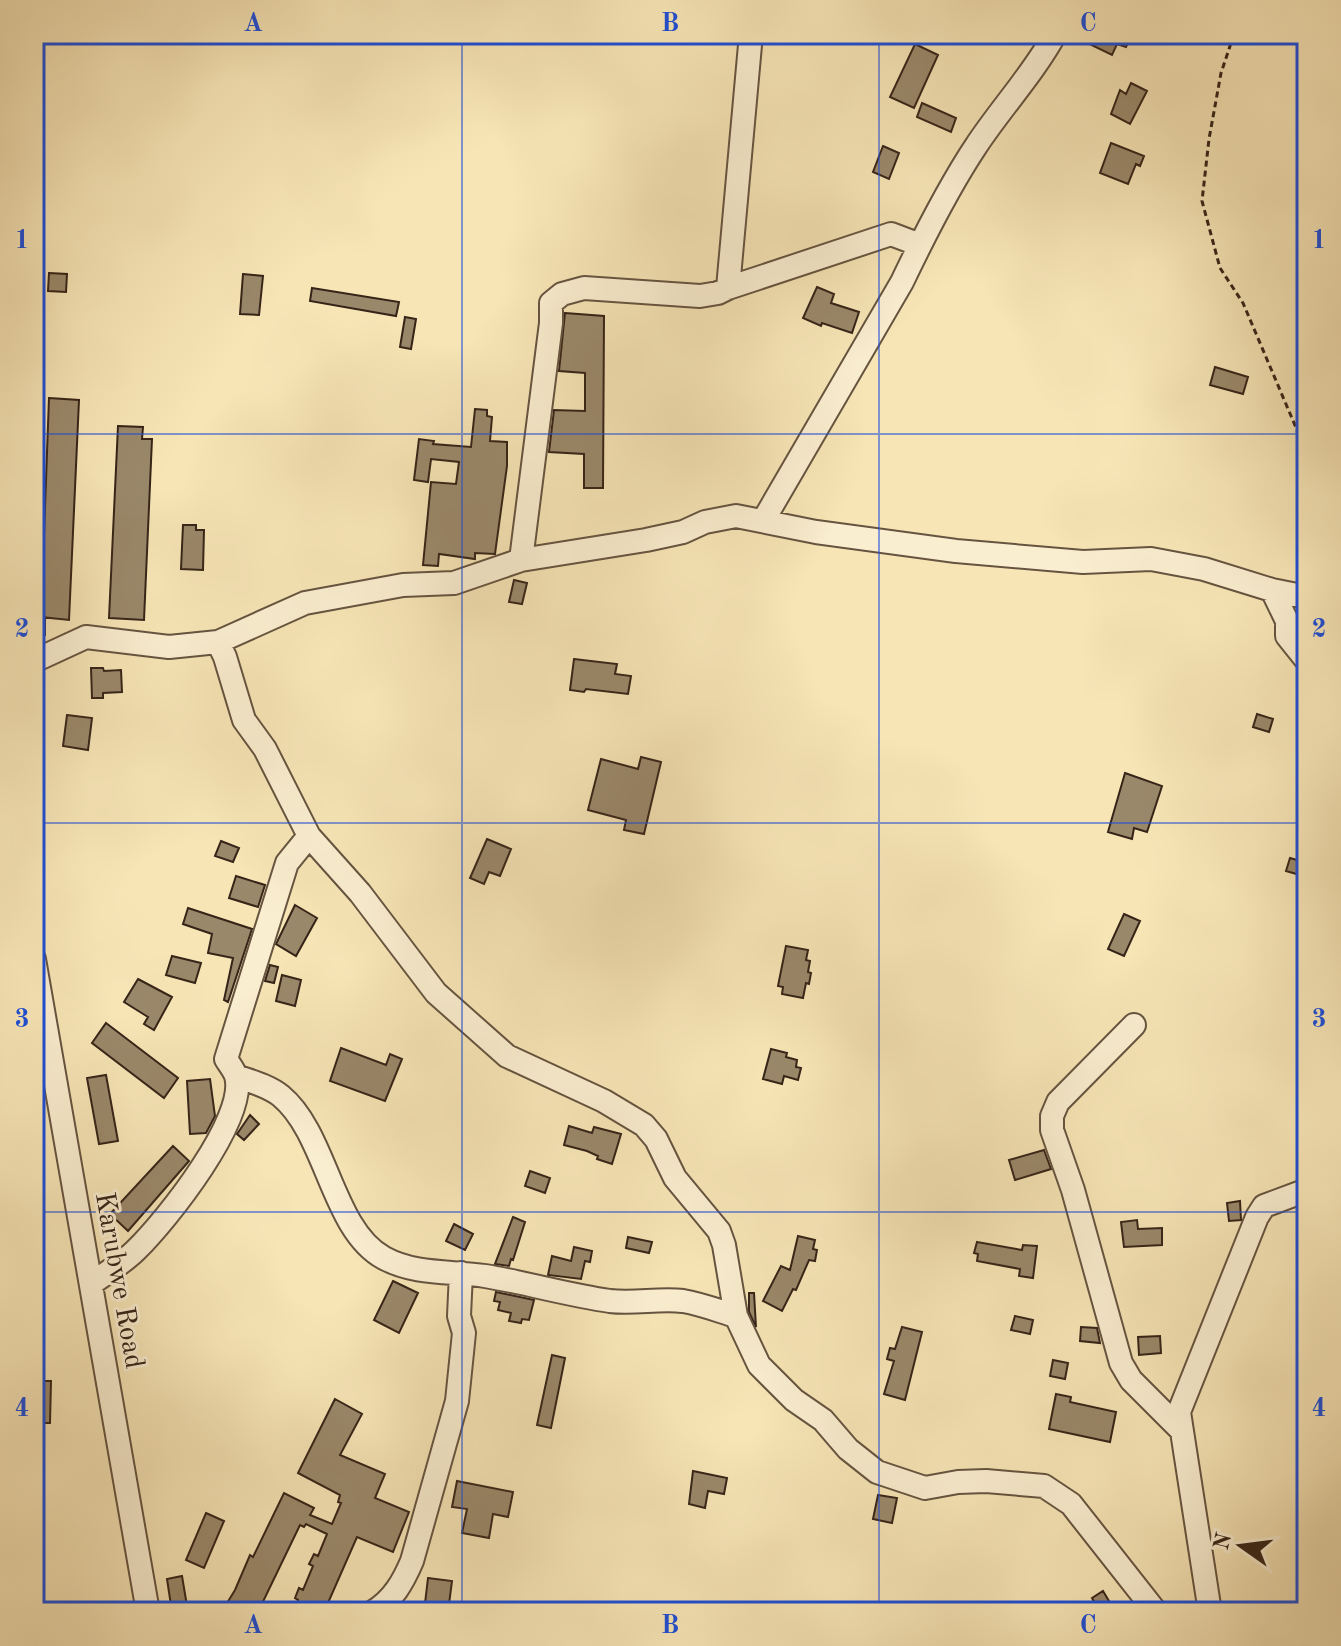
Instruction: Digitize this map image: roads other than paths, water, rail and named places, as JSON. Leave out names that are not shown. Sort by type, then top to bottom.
[{"type":"street","points":[[728,288],[751,34]]},
{"type":"street","points":[[763,521],[902,282],[976,145],[1055,34]]},
{"type":"street","points":[[521,560],[551,303],[573,290],[584,288],[700,296],[718,293],[891,234],[920,245]]},
{"type":"street","points":[[34,661],[86,637],[169,647],[218,642],[305,603],[403,585],[454,583],[521,560],[646,540],[736,516],[816,532],[1031,559],[1083,562],[1151,559],[1204,569],[1272,590],[1307,597]]},
{"type":"street","points":[[1272,590],[1287,621],[1287,636],[1307,661]]},
{"type":"street","points":[[218,642],[244,720],[265,749],[309,836],[360,893],[436,993],[507,1056],[604,1101],[644,1125],[656,1139],[675,1178],[719,1231],[736,1316],[759,1365],[794,1400],[823,1420],[848,1449],[877,1472],[925,1488],[986,1481],[1044,1486],[1071,1504],[1156,1612]]},
{"type":"street","points":[[91,1284],[133,1253],[153,1233],[206,1162],[230,1119],[236,1096],[236,1076],[226,1059],[287,863],[309,836]]},
{"type":"street","name":"Karubwe Road","points":[[34,962],[148,1612]]},
{"type":"street","points":[[1134,1025],[1058,1102],[1052,1116],[1052,1130],[1073,1190],[1121,1363],[1131,1380],[1181,1430]]},
{"type":"street","points":[[236,1076],[281,1096],[318,1147],[342,1208],[363,1240],[382,1257],[407,1267],[461,1273],[606,1300],[684,1302],[736,1316]]},
{"type":"street","points":[[1210,1612],[1179,1412],[1257,1217],[1264,1206],[1307,1190]]},
{"type":"street","points":[[373,1612],[392,1597],[404,1581],[412,1561],[457,1401],[464,1333],[459,1316],[461,1273]]}]
